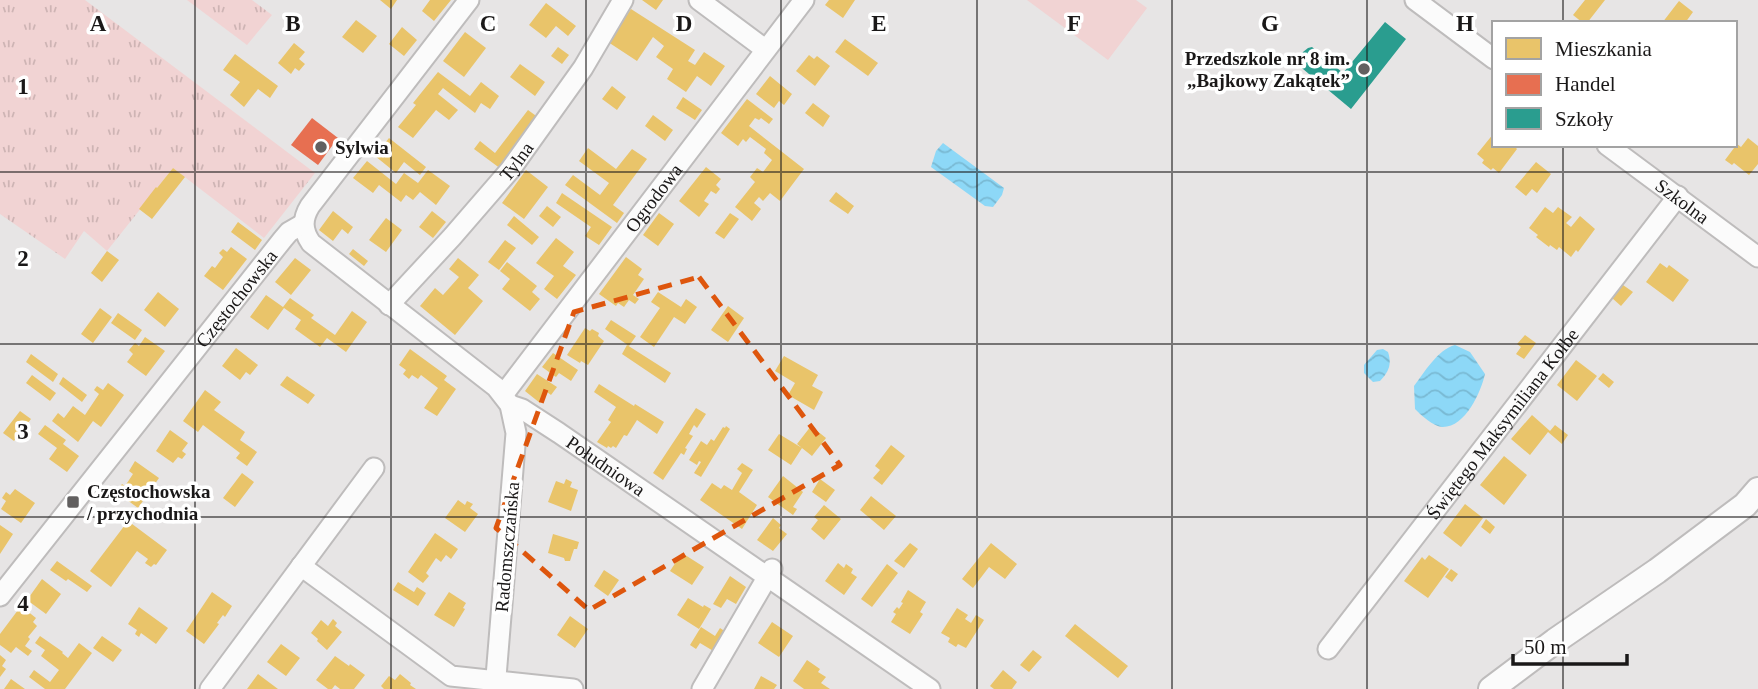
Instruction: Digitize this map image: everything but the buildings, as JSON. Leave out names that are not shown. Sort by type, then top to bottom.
[{"type":"main road","points":[[1492,689],[1555,641],[1657,571],[1745,505],[1758,491]]},
{"type":"main road","points":[[1472,689],[1555,641]]},
{"type":"street","name":"Częstochowska","points":[[0,596],[283,239],[303,224],[310,206],[469,0]]},
{"type":"street","name":"Tylna","points":[[388,304],[452,237],[510,170],[583,68],[623,0]]},
{"type":"street","points":[[699,0],[765,49]]},
{"type":"street","name":"Ogrodowa","points":[[507,400],[765,49],[804,0]]},
{"type":"street","points":[[1422,2],[1492,57]]},
{"type":"street","name":"Szkolna","points":[[1611,147],[1758,257]]},
{"type":"street","name":"Świętego Maksymiliana Kolbe","points":[[1328,649],[1678,196]]},
{"type":"street","name":"Południowa","points":[[303,224],[311,243],[496,387],[507,400],[770,574],[930,689]]},
{"type":"street","name":"Radomszczańska","points":[[495,685],[516,433],[507,400]]},
{"type":"street","points":[[211,689],[374,468]]},
{"type":"street","points":[[301,566],[451,676],[495,685],[573,689]]},
{"type":"street","points":[[702,689],[770,574]]},
{"type":"highlighted area","points":[[699,277],[840,465],[589,610],[496,528],[574,312]]},
{"type":"green space","points":[[0,0],[85,0],[315,173],[264,238],[173,168],[107,251],[84,231],[65,259],[0,214]]},
{"type":"green space","points":[[187,0],[252,0],[272,15],[247,45]]},
{"type":"green space","points":[[1027,0],[1136,0],[1147,8],[1108,60]]},
{"type":"water","points":[[943,143],[1004,188],[993,207],[985,206],[931,167],[936,151]]},
{"type":"water","points":[[1455,345],[1470,352],[1485,374],[1471,408],[1458,422],[1442,427],[1431,423],[1415,409],[1414,386],[1437,356]]},
{"type":"water","points":[[1377,350],[1388,352],[1389,368],[1380,381],[1373,382],[1364,373],[1364,365]]},
{"type":"place","name":"Przedszkole nr 8 im. „Bajkowy Zakątek”","points":[[1364,69]]},
{"type":"place","name":"Sylwia","points":[[321,147]]},
{"type":"place","name":"Częstochowska / przychodnia","points":[[73,502]]}]
